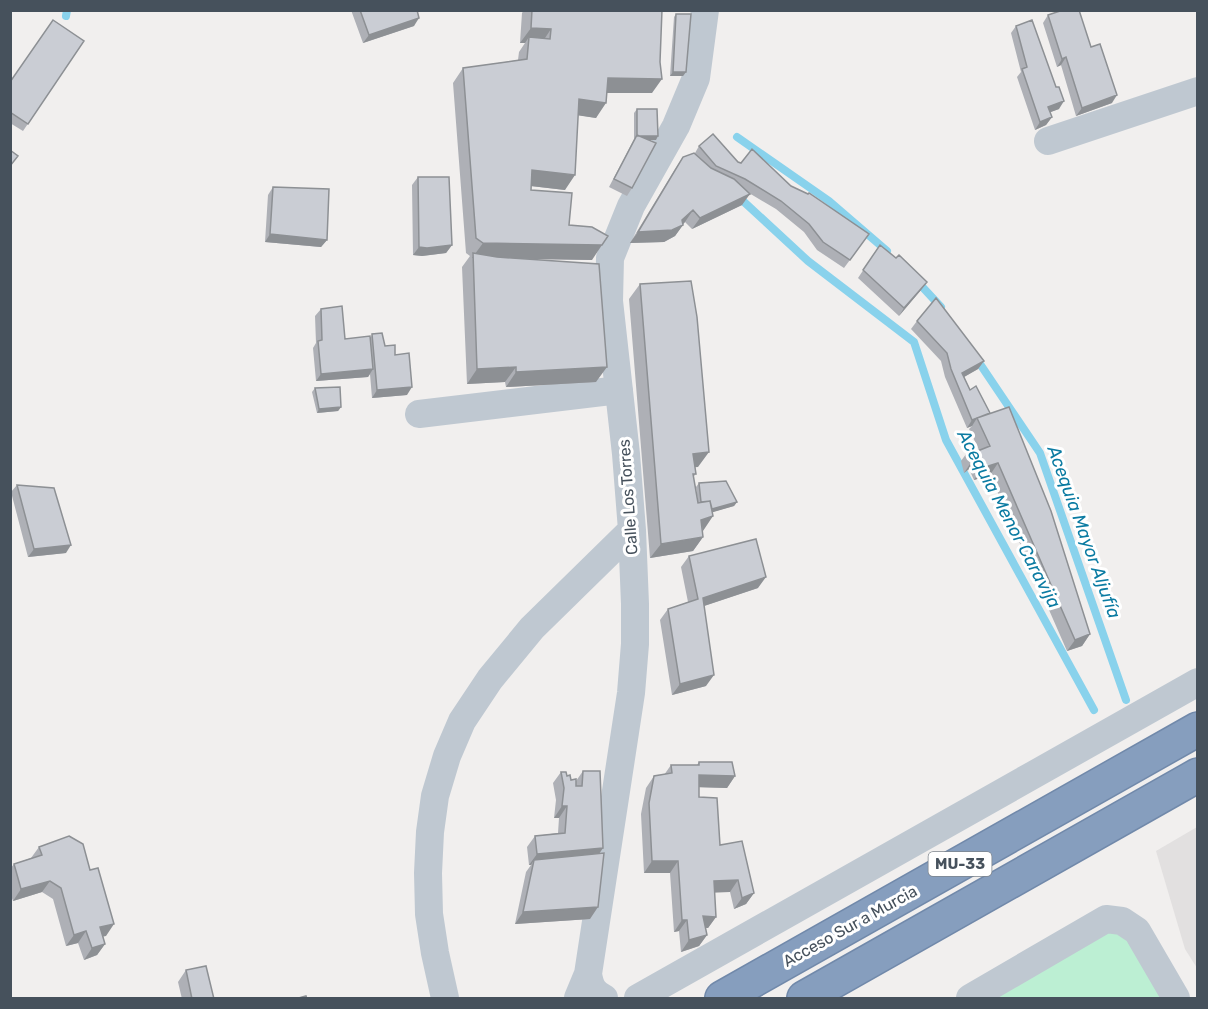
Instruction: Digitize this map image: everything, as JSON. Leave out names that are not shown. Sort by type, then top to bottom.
[{"type":"highway","name":"Acceso Sur a Murcia","points":[[722,999],[1197,729]]},
{"type":"highway","name":"MU-33","points":[[804,999],[1197,775]]},
{"type":"street","name":"Calle Los Torres","points":[[583,986],[631,693],[635,644],[632,530],[609,301],[609,258],[632,206],[676,126],[696,78],[705,10]]},
{"type":"street","points":[[1048,141],[1197,91]]},
{"type":"street","points":[[419,414],[619,390]]},
{"type":"street","points":[[445,999],[429,914],[428,873],[435,796],[447,756],[462,721],[497,671],[532,628],[632,530]]},
{"type":"street","points":[[637,998],[1197,681]]},
{"type":"street","points":[[970,999],[1106,919],[1122,921],[1137,932],[1176,999]]},
{"type":"street","points":[[583,986],[590,984],[594,992],[604,999]]},
{"type":"shaded area","points":[[1197,827],[1197,968],[1185,949],[1156,851]]},
{"type":"green space","points":[[1122,921],[1176,998],[970,998]]},
{"type":"building","points":[[360,10],[417,10],[419,18],[369,35]]},
{"type":"building","points":[[532,10],[662,10],[660,62],[662,79],[608,78],[606,103],[579,99],[575,175],[532,170],[531,190],[572,193],[569,225],[592,227],[608,236],[602,245],[483,243],[476,238],[463,68],[527,59],[529,37],[550,39],[551,29],[531,28]]},
{"type":"building","points":[[1063,10],[1079,10],[1091,47],[1100,44],[1117,95],[1082,108],[1066,57],[1062,59],[1048,15]]},
{"type":"building","points":[[676,14],[691,14],[686,72],[673,72]]},
{"type":"building","points":[[53,20],[84,41],[28,124],[10,112],[10,82]]},
{"type":"building","points":[[1032,20],[1056,87],[1059,87],[1064,101],[1048,107],[1052,117],[1040,122],[1022,69],[1027,67],[1016,26]]},
{"type":"building","points":[[637,109],[657,109],[658,136],[637,136]]},
{"type":"building","points":[[713,134],[738,162],[741,163],[752,149],[791,186],[809,193],[869,234],[850,260],[823,242],[809,224],[781,201],[745,179],[716,166],[699,146]]},
{"type":"building","points":[[637,135],[656,143],[632,188],[614,179]]},
{"type":"building","points":[[10,150],[18,156],[10,166]]},
{"type":"building","points":[[694,153],[711,168],[734,179],[750,194],[700,218],[693,210],[682,220],[683,225],[672,230],[638,232],[683,157]]},
{"type":"building","points":[[418,177],[449,177],[452,245],[419,247]]},
{"type":"building","points":[[273,187],[329,189],[327,240],[270,234]]},
{"type":"building","points":[[880,245],[896,258],[899,255],[927,282],[904,308],[863,270]]},
{"type":"building","points":[[473,253],[497,257],[599,264],[607,367],[516,372],[516,367],[477,369]]},
{"type":"building","points":[[691,281],[697,317],[709,452],[693,454],[696,474],[693,474],[698,503],[710,501],[713,516],[701,520],[703,537],[661,544],[640,284]]},
{"type":"building","points":[[936,298],[984,361],[962,373],[970,390],[976,386],[990,413],[972,420],[951,369],[947,353],[917,321]]},
{"type":"building","points":[[342,306],[345,339],[370,336],[373,369],[321,374],[318,341],[322,340],[321,309]]},
{"type":"building","points":[[382,333],[385,346],[395,345],[395,355],[409,353],[412,387],[377,390],[372,334]]},
{"type":"building","points":[[340,387],[341,407],[319,409],[315,388]]},
{"type":"building","points":[[1009,407],[1051,511],[1090,634],[1075,640],[998,463],[982,468],[977,458],[972,461],[969,450],[973,448],[975,452],[990,446],[977,418]]},
{"type":"building","points":[[726,481],[737,502],[712,509],[710,501],[701,502],[699,483]]},
{"type":"building","points":[[17,485],[54,488],[71,545],[34,549]]},
{"type":"building","points":[[756,539],[766,577],[703,598],[714,675],[680,684],[668,609],[698,599],[689,556]]},
{"type":"building","points":[[699,762],[732,762],[735,776],[699,775],[699,797],[717,798],[720,845],[742,841],[754,893],[742,898],[738,880],[714,881],[716,917],[703,916],[707,935],[689,940],[687,920],[682,920],[678,861],[652,861],[649,803],[654,776],[672,773],[671,765],[699,765]]},
{"type":"building","points":[[583,771],[600,771],[603,848],[537,854],[535,836],[565,833],[567,806],[562,806],[564,788],[561,772],[566,772],[567,776],[570,775],[571,780],[576,779],[576,786],[582,786]]},
{"type":"building","points":[[69,836],[83,844],[90,870],[98,868],[114,924],[100,927],[105,944],[92,948],[86,931],[74,935],[61,888],[50,881],[21,889],[14,864],[42,855],[39,847]]},
{"type":"building","points":[[604,853],[598,907],[523,912],[534,860]]},
{"type":"building","points":[[206,966],[214,999],[192,999],[186,970]]},
{"type":"waterway","points":[[66,16],[67,10]]},
{"type":"waterway","name":"Acequia Mayor Aljufía","points":[[737,137],[829,201],[887,251]]},
{"type":"waterway","name":"Acequia Menor Caravija","points":[[743,201],[808,261],[914,342],[946,440],[1094,710]]},
{"type":"waterway","name":"Acequia Mayor Aljufía","points":[[915,279],[941,307]]},
{"type":"waterway","name":"Acequia Mayor Aljufía","points":[[976,358],[1040,453],[1126,700]]}]
